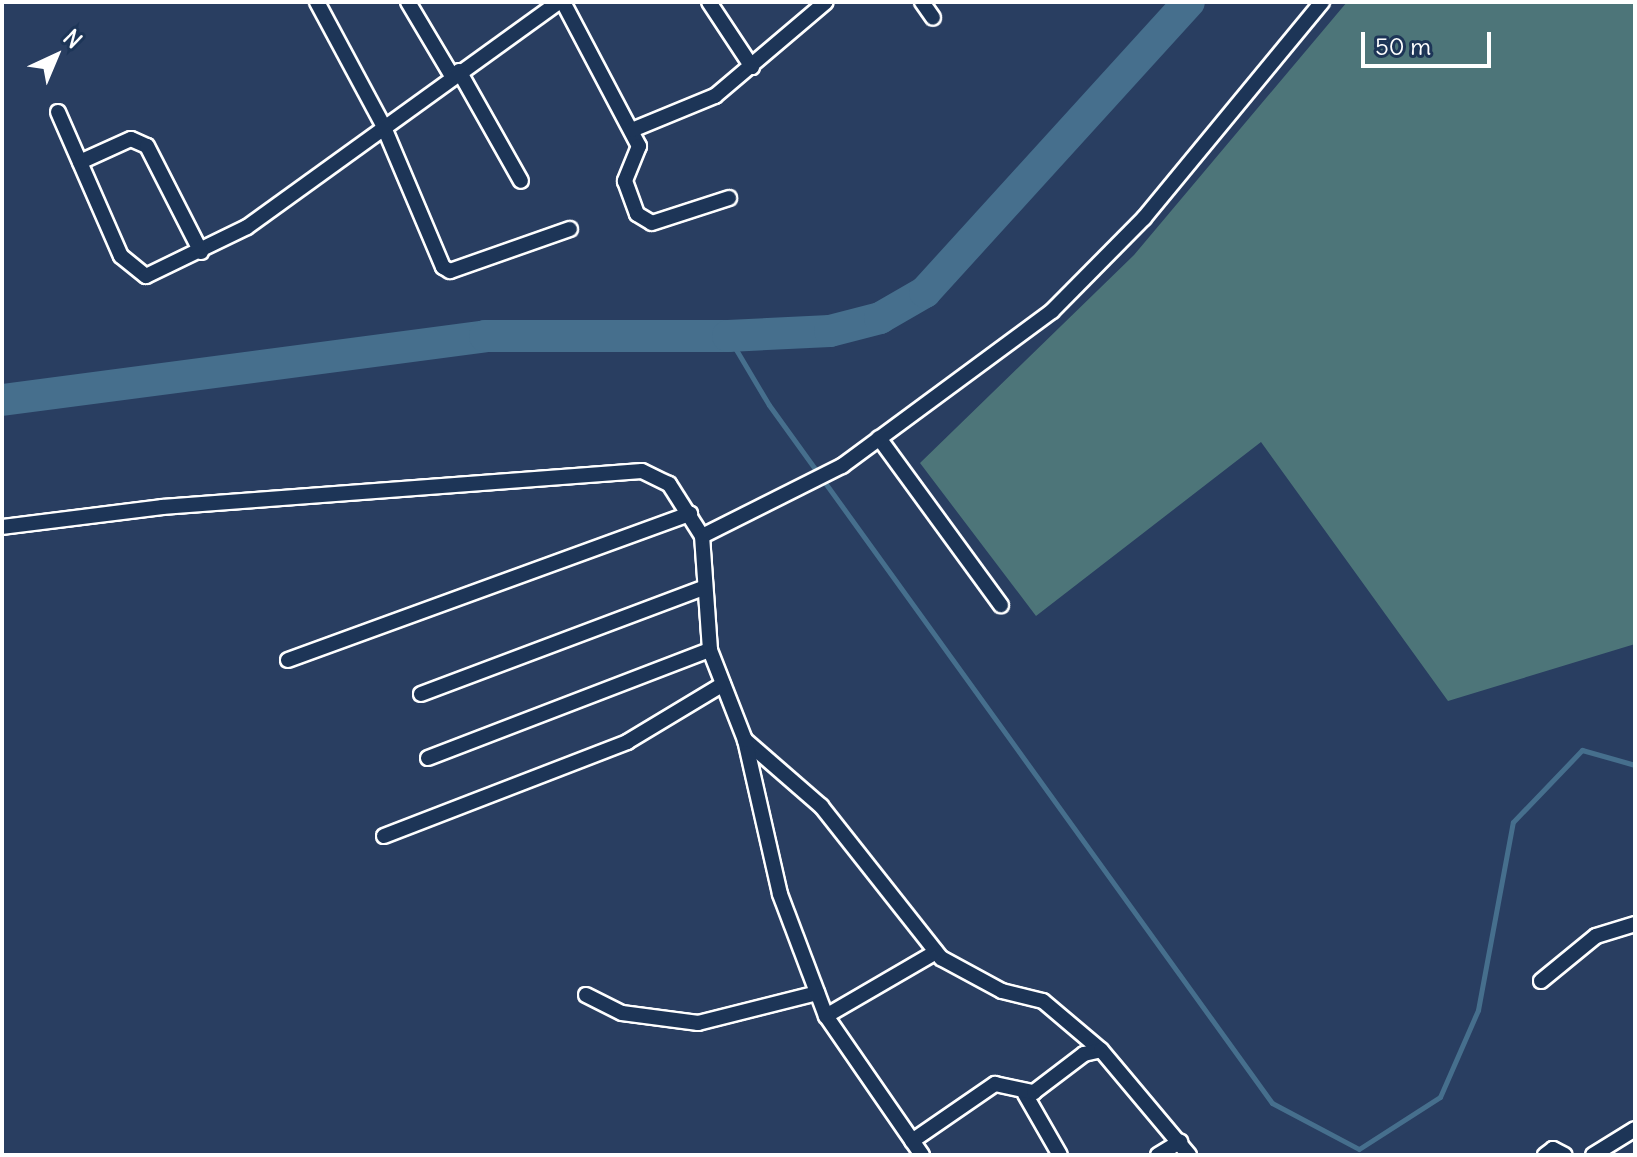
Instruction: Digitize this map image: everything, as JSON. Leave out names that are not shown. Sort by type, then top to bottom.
[{"type":"street","points":[[317,2],[383,125],[443,267],[450,271],[570,229]]},
{"type":"street","points":[[408,2],[456,73],[521,181]]},
{"type":"street","points":[[58,112],[136,274],[201,252],[247,227],[383,125],[561,2],[632,130],[639,152],[625,181],[644,222],[729,198]]},
{"type":"street","points":[[709,2],[752,67]]},
{"type":"street","points":[[632,130],[715,96],[826,2]]},
{"type":"street","points":[[922,2],[933,18]]},
{"type":"street","points":[[702,536],[842,466],[1052,311],[1144,218],[1320,3]]},
{"type":"street","points":[[80,162],[131,139],[147,146],[201,252]]},
{"type":"street","points":[[879,438],[1001,605]]},
{"type":"street","points":[[2,527],[178,505],[630,471],[669,484],[702,536],[703,588],[710,650],[745,740],[780,894],[817,993],[826,1016],[922,1155]]},
{"type":"street","points":[[288,660],[690,514]]},
{"type":"street","points":[[421,694],[703,588]]},
{"type":"street","points":[[428,758],[710,650]]},
{"type":"street","points":[[384,836],[627,742],[723,684]]},
{"type":"street","points":[[745,740],[821,806],[936,952],[978,980],[1043,1001],[1101,1050],[1184,1149],[1158,1155]]},
{"type":"street","points":[[1541,981],[1596,936],[1635,924]]},
{"type":"street","points":[[826,1016],[936,952]]},
{"type":"street","points":[[586,995],[622,1013],[698,1023],[817,993]]},
{"type":"street","points":[[1025,1094],[1101,1050]]},
{"type":"street","points":[[912,1141],[995,1084],[1025,1094],[1060,1155]]},
{"type":"street","points":[[1593,1155],[1635,1129]]},
{"type":"street","points":[[1545,1155],[1553,1149],[1565,1155]]},
{"type":"green space","points":[[1347,2],[1635,2],[1635,644],[1448,701],[1261,442],[1036,616],[920,463],[1134,255]]},
{"type":"waterway","points":[[2,400],[485,336],[728,336],[830,331],[880,318],[925,292],[1189,2]]},
{"type":"waterway","points":[[728,336],[769,405],[1272,1103],[1359,1149],[1440,1097],[1478,1010],[1513,822],[1582,750],[1635,765]]}]
